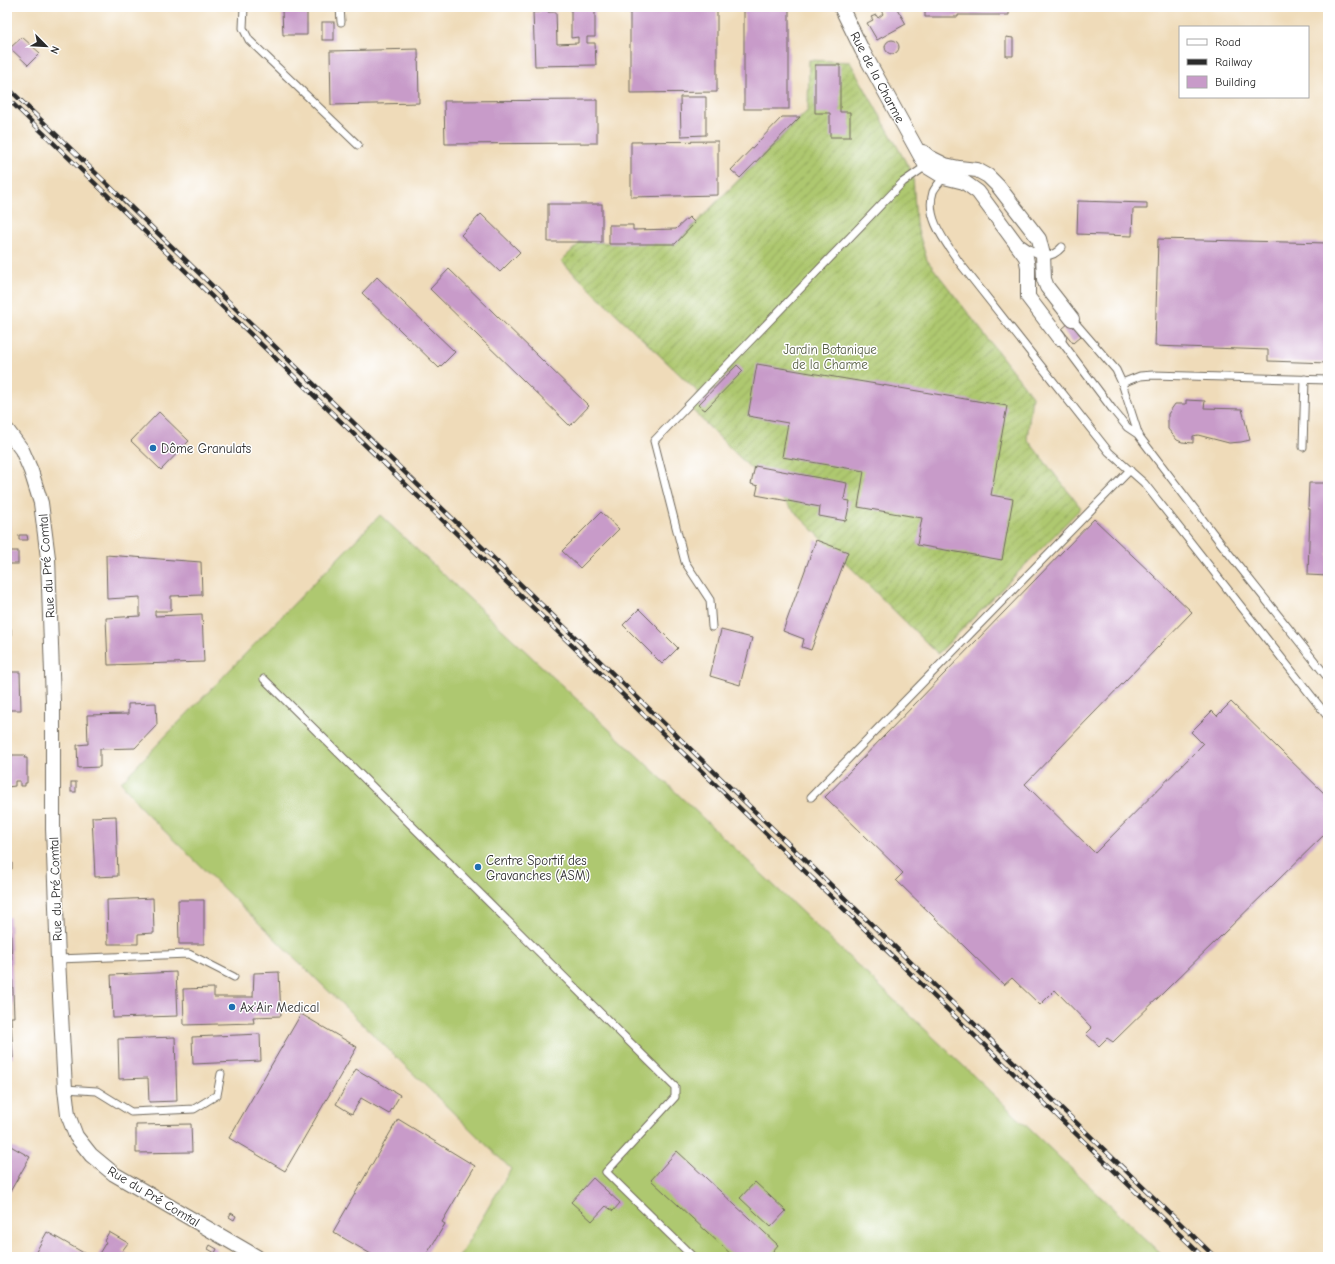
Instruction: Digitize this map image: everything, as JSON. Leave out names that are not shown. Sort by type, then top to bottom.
[{"type":"street","name":"Rue de la Charme","points":[[841,7],[862,50],[926,166]]},
{"type":"street","name":"Rue de la Charme","points":[[916,147],[929,157],[945,165],[977,170],[988,176],[998,186],[1039,239],[1043,255],[1044,279],[1047,287],[1072,319]]},
{"type":"street","points":[[926,166],[944,177],[964,182],[978,192],[1026,257],[1028,267],[1028,297],[1059,338]]},
{"type":"street","name":"Rue du Pré Comtal","points":[[7,430],[22,450],[31,471],[41,504],[48,558],[53,702],[53,829],[58,959],[65,1089],[68,1115],[76,1136],[91,1155],[114,1174],[257,1257]]},
{"type":"lane","points":[[244,7],[243,28],[249,40],[358,145]]},
{"type":"lane","points":[[340,7],[341,22]]},
{"type":"lane","points":[[712,627],[710,600],[685,562],[654,440],[903,182],[926,166]]},
{"type":"lane","points":[[944,177],[933,191],[931,214],[940,234],[959,262],[1109,452],[1144,483],[1328,717]]},
{"type":"lane","points":[[1012,237],[1034,252],[1049,257],[1056,254],[1062,248]]},
{"type":"lane","points":[[1072,319],[1116,370],[1122,383],[1139,436]]},
{"type":"lane","points":[[1059,338],[1113,410],[1127,427],[1139,436],[1219,541],[1328,678]]},
{"type":"lane","points":[[1122,383],[1140,376],[1328,380]]},
{"type":"lane","points":[[1303,448],[1305,379]]},
{"type":"lane","points":[[811,797],[1130,470]]},
{"type":"lane","points":[[264,679],[675,1087],[675,1097],[606,1172],[693,1257]]},
{"type":"lane","points":[[58,959],[189,954],[234,977]]},
{"type":"lane","points":[[65,1089],[97,1091],[131,1112],[194,1109],[217,1095],[221,1074]]},
{"type":"green space","name":"Jardin Botanique de la Charme","points":[[809,60],[850,62],[913,175],[916,224],[927,260],[1032,396],[1027,439],[1081,508],[938,654],[687,405],[699,393],[561,261],[581,242],[675,244],[808,110]]},
{"type":"green space","name":"Centre Sportif des Gravanches (ASM)","points":[[380,515],[662,779],[1164,1257],[459,1257],[511,1169],[143,810],[121,782]]},
{"type":"building","points":[[539,7],[548,7],[548,12],[556,12],[557,44],[578,43],[578,37],[571,38],[571,7],[595,7],[595,37],[587,37],[587,43],[595,43],[596,65],[535,66],[533,12],[540,12]]},
{"type":"building","points":[[630,7],[717,7],[717,92],[630,93]]},
{"type":"building","points":[[744,7],[789,7],[789,109],[744,109]]},
{"type":"building","points":[[879,7],[896,7],[906,24],[877,40],[867,23],[873,20],[871,17],[876,15],[878,18],[883,14]]},
{"type":"building","points":[[925,7],[1009,7],[1009,15],[958,15],[958,17],[925,17]]},
{"type":"building","points":[[282,10],[307,10],[307,35],[283,35]]},
{"type":"building","points":[[322,22],[334,22],[334,40],[322,40]]},
{"type":"building","points":[[22,37],[40,53],[28,65],[10,48]]},
{"type":"building","points":[[1006,37],[1013,38],[1013,56],[1006,56]]},
{"type":"building","points":[[892,40],[897,42],[899,47],[897,52],[892,54],[887,52],[885,47],[887,42]]},
{"type":"building","points":[[418,49],[419,103],[331,105],[330,51]]},
{"type":"building","points":[[815,65],[840,65],[840,112],[850,112],[850,137],[830,137],[830,113],[815,113]]},
{"type":"building","points":[[680,97],[706,97],[706,135],[681,136]]},
{"type":"building","points":[[597,100],[597,143],[445,144],[444,101]]},
{"type":"building","points":[[782,117],[800,117],[740,178],[731,170]]},
{"type":"building","points":[[718,141],[718,195],[631,197],[631,142]]},
{"type":"building","points":[[1078,201],[1147,203],[1147,209],[1133,209],[1132,236],[1077,234]]},
{"type":"building","points":[[548,204],[602,204],[602,242],[548,242]]},
{"type":"building","points":[[481,214],[520,252],[500,272],[461,235]]},
{"type":"building","points":[[689,217],[695,223],[675,244],[609,244],[609,225],[633,225],[633,230],[676,229]]},
{"type":"building","points":[[1158,239],[1328,243],[1328,363],[1268,361],[1268,350],[1155,346]]},
{"type":"building","points":[[449,269],[589,406],[570,426],[430,289]]},
{"type":"building","points":[[377,277],[455,352],[439,368],[362,293]]},
{"type":"building","points":[[1070,322],[1081,336],[1073,343],[1062,329]]},
{"type":"building","points":[[757,364],[1007,406],[991,495],[1013,499],[1002,560],[917,545],[922,518],[858,507],[864,471],[782,457],[788,423],[748,416]]},
{"type":"building","points":[[737,365],[743,371],[705,410],[698,405]]},
{"type":"building","points":[[1186,400],[1205,401],[1204,408],[1242,409],[1250,440],[1229,443],[1198,435],[1193,436],[1193,443],[1177,440],[1168,429],[1168,414],[1175,404],[1186,404]]},
{"type":"building","points":[[159,412],[189,441],[161,470],[131,441]]},
{"type":"building","points":[[755,466],[847,483],[844,500],[850,501],[846,521],[819,516],[820,507],[756,495],[758,486],[751,484]]},
{"type":"building","points":[[1309,483],[1328,483],[1328,576],[1308,575],[1310,509],[1308,509]]},
{"type":"building","points":[[7,501],[9,501],[10,530],[7,530]]},
{"type":"building","points":[[601,512],[619,529],[580,568],[562,551]]},
{"type":"building","points":[[1094,519],[1192,612],[1025,784],[1095,853],[1203,744],[1191,732],[1212,711],[1217,716],[1231,702],[1328,797],[1328,831],[1113,1042],[1107,1038],[1099,1046],[1086,1034],[1092,1028],[1055,990],[1040,1005],[1012,978],[1004,985],[896,880],[903,873],[825,797]]},
{"type":"building","points":[[19,535],[27,535],[28,540],[19,540]]},
{"type":"building","points":[[816,540],[848,552],[811,650],[802,647],[804,639],[783,631]]},
{"type":"building","points":[[7,551],[18,551],[18,564],[7,564]]},
{"type":"building","points":[[106,555],[201,562],[202,595],[171,596],[171,611],[155,611],[155,616],[202,614],[204,662],[108,665],[106,618],[140,616],[140,597],[107,599]]},
{"type":"building","points":[[639,609],[678,648],[662,664],[623,625]]},
{"type":"building","points":[[7,629],[11,629],[11,641],[7,641]]},
{"type":"building","points":[[721,630],[752,638],[740,685],[710,676]]},
{"type":"building","points":[[7,672],[20,672],[21,710],[7,710]]},
{"type":"building","points":[[156,703],[157,725],[135,748],[100,749],[100,767],[78,768],[77,745],[88,744],[87,715],[128,714],[128,704]]},
{"type":"building","points":[[7,755],[25,755],[24,758],[27,758],[27,783],[25,783],[25,786],[20,786],[20,781],[15,781],[15,786],[7,787]]},
{"type":"building","points":[[71,782],[76,782],[76,792],[71,792]]},
{"type":"building","points":[[116,816],[118,876],[95,877],[92,817]]},
{"type":"building","points":[[7,862],[12,862],[12,869],[8,869],[9,879],[7,879]]},
{"type":"building","points":[[153,898],[154,933],[138,934],[138,944],[108,944],[107,900]]},
{"type":"building","points":[[178,900],[204,900],[204,944],[179,944]]},
{"type":"building","points":[[7,917],[10,917],[14,1017],[11,1017],[13,1058],[7,1058]]},
{"type":"building","points":[[176,972],[178,1016],[113,1018],[111,975]]},
{"type":"building","name":"Ax'Air Medical","points":[[279,972],[281,1016],[253,1017],[254,1023],[184,1025],[183,989],[214,988],[214,997],[253,997],[254,973]]},
{"type":"building","points":[[301,1014],[357,1047],[285,1171],[229,1138]]},
{"type":"building","points":[[260,1034],[261,1061],[193,1064],[192,1037]]},
{"type":"building","points":[[175,1037],[177,1101],[149,1102],[148,1078],[119,1079],[118,1039]]},
{"type":"building","points":[[356,1069],[400,1095],[389,1114],[361,1098],[352,1114],[336,1104]]},
{"type":"building","points":[[398,1119],[475,1166],[442,1222],[445,1224],[425,1257],[376,1257],[333,1232]]},
{"type":"building","points":[[191,1124],[192,1152],[136,1153],[136,1125]]},
{"type":"building","points":[[7,1144],[30,1157],[7,1197]]},
{"type":"building","points":[[677,1151],[778,1245],[768,1257],[734,1257],[651,1180]]},
{"type":"building","points":[[593,1178],[620,1203],[613,1211],[606,1206],[592,1221],[571,1202]]},
{"type":"building","points":[[755,1182],[786,1211],[771,1227],[740,1198]]},
{"type":"building","points":[[231,1213],[236,1216],[234,1220],[229,1217]]},
{"type":"building","points":[[47,1232],[91,1257],[33,1257]]},
{"type":"building","points":[[109,1232],[128,1243],[122,1251],[133,1257],[97,1257],[106,1242],[104,1241]]},
{"type":"building","points":[[210,1245],[217,1249],[215,1253],[208,1249]]},
{"type":"railway","points":[[7,87],[1215,1257]]},
{"type":"railway","points":[[7,98],[1203,1257]]},
{"type":"place","name":"Dôme Granulats","points":[[153,448]]},
{"type":"place","name":"Centre Sportif des Gravanches (ASM)","points":[[478,867]]},
{"type":"place","name":"Ax'Air Medical","points":[[232,1007]]}]
